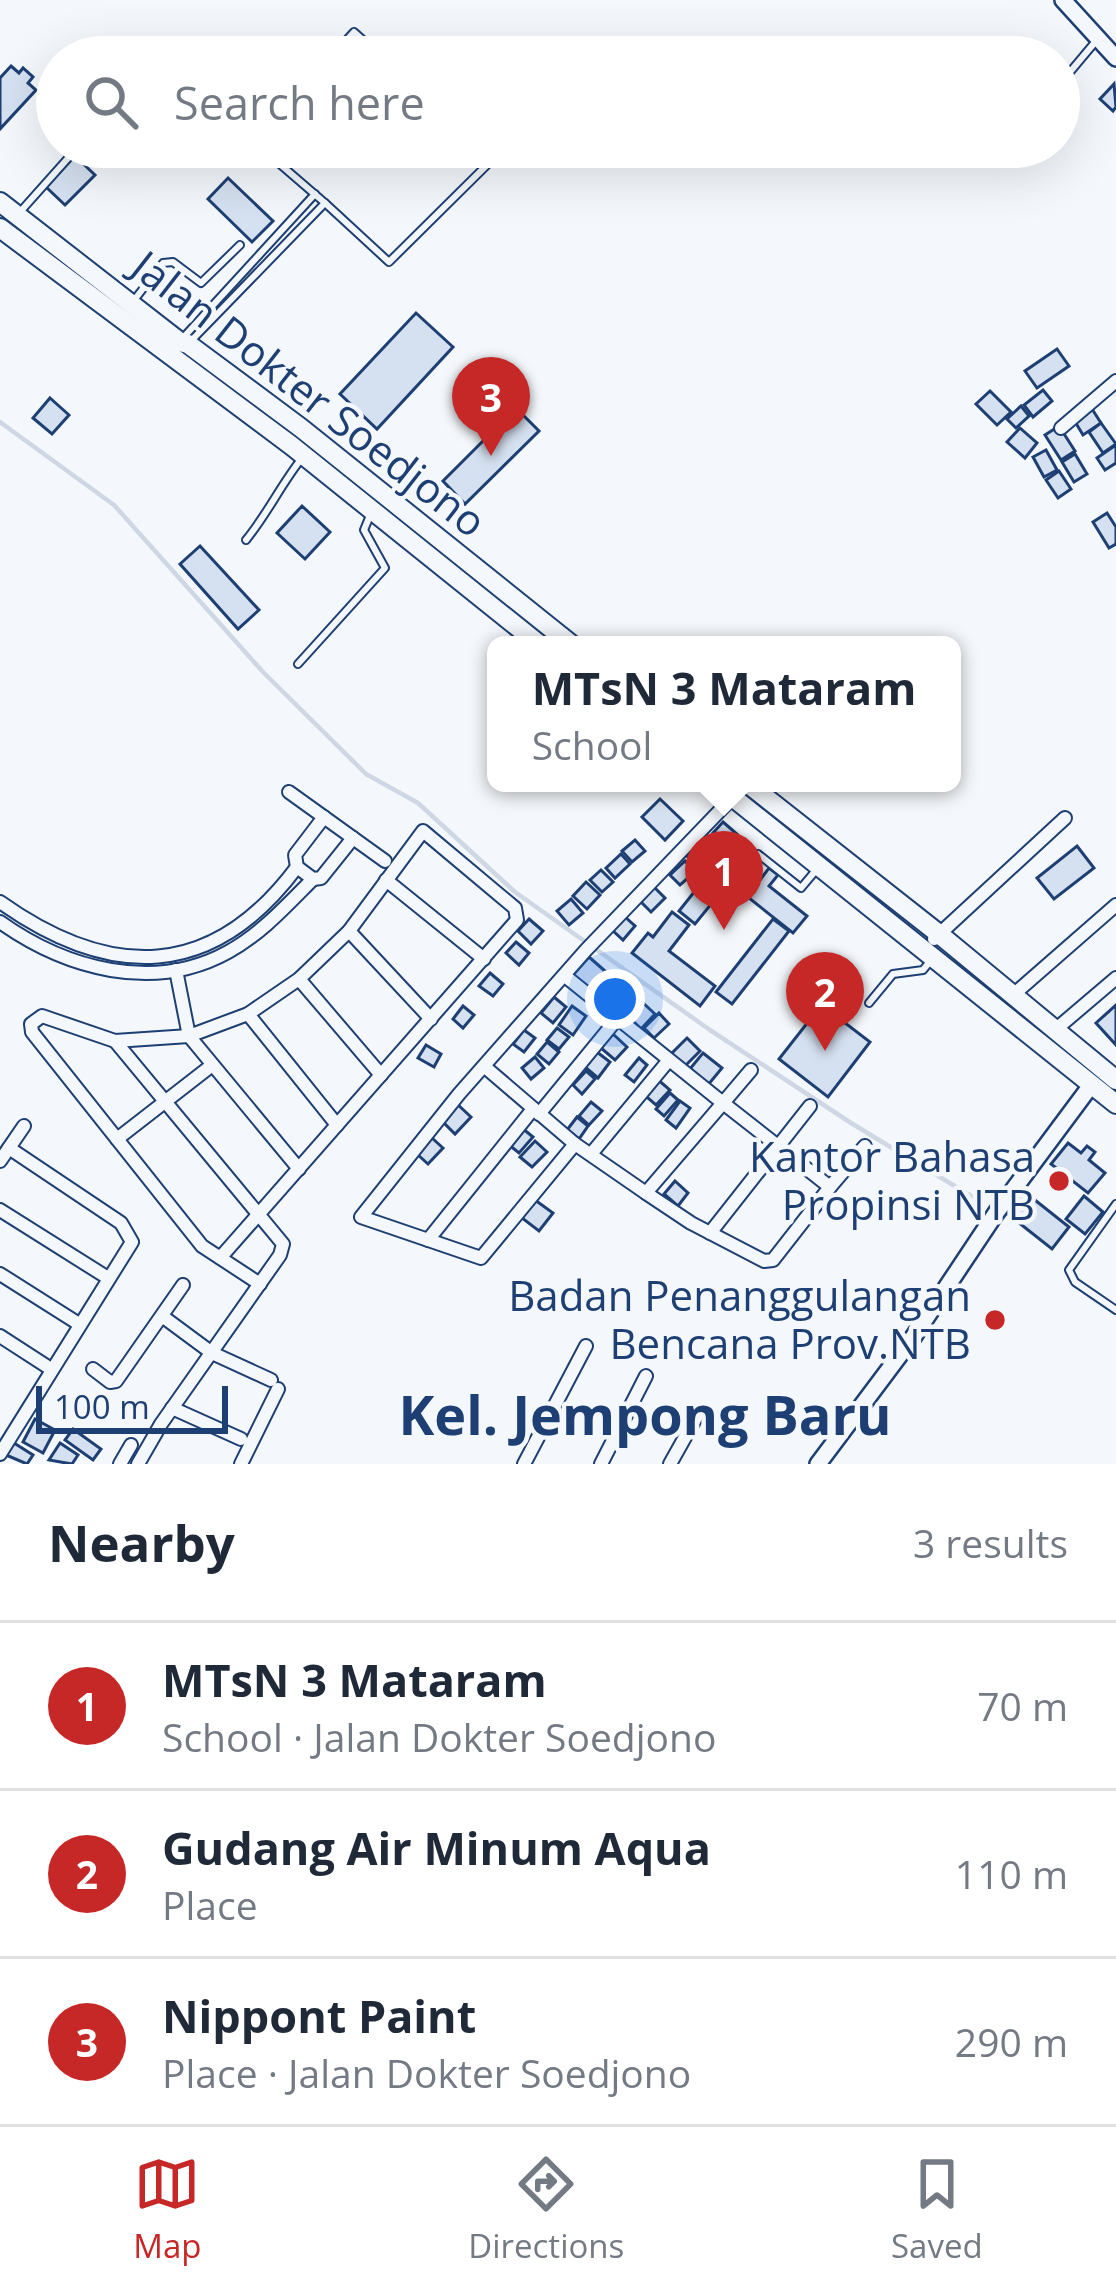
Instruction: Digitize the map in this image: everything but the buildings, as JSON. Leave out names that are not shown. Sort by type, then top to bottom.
[{"type":"highway","name":"Jalan Dokter Soedjono","points":[[0,202],[184,343],[373,510],[529,636]]},
{"type":"highway","name":"Jalan Dokter Soedjono","points":[[1,232],[307,448],[557,636]]},
{"type":"highway","points":[[742,792],[819,866],[1116,1104]]},
{"type":"highway","points":[[743,792],[942,931],[1059,1026],[1116,1080]]},
{"type":"street","points":[[1063,0],[1116,58]]},
{"type":"street","points":[[1061,428],[1116,381]]},
{"type":"street","points":[[289,792],[385,861]]},
{"type":"street","points":[[575,1144],[487,1255],[479,1258],[361,1215],[601,933],[738,792]]},
{"type":"street","points":[[314,879],[297,867],[295,855],[323,817]]},
{"type":"street","points":[[929,953],[942,931],[1065,818]]},
{"type":"street","points":[[220,1258],[519,915],[427,833],[419,833],[349,932],[299,980],[248,1014],[189,1036],[115,1041],[42,1016],[31,1024],[32,1032],[202,1246],[220,1258],[260,1284]]},
{"type":"street","points":[[0,922],[27,941],[104,969],[144,975],[177,973],[227,953],[259,931],[314,879],[326,875],[352,838]]},
{"type":"street","points":[[0,902],[61,940],[108,955],[174,957],[218,941],[248,921],[297,867]]},
{"type":"street","points":[[386,880],[484,959]]},
{"type":"street","points":[[1017,991],[1116,905]]},
{"type":"street","points":[[349,932],[431,1019]]},
{"type":"street","points":[[174,957],[189,1036],[299,1169]]},
{"type":"street","points":[[566,976],[830,1187]]},
{"type":"street","points":[[1059,1026],[1116,978]]},
{"type":"street","points":[[299,980],[381,1075]]},
{"type":"street","points":[[248,1014],[337,1126]]},
{"type":"street","points":[[428,1240],[617,1019]]},
{"type":"street","points":[[115,1041],[283,1244],[138,1464]]},
{"type":"street","points":[[591,1154],[668,1060]]},
{"type":"street","points":[[117,1139],[211,1066]]},
{"type":"street","points":[[485,1067],[575,1144],[646,1193],[760,1259],[773,1260],[865,1146]]},
{"type":"street","points":[[646,1193],[752,1070]]},
{"type":"street","points":[[824,1455],[1092,1084]]},
{"type":"street","points":[[710,1232],[810,1106]]},
{"type":"street","points":[[0,1161],[24,1126]]},
{"type":"street","points":[[0,1454],[132,1242],[121,1223],[9,1148]]},
{"type":"street","points":[[0,1210],[108,1278]]},
{"type":"street","points":[[0,1274],[79,1324]]},
{"type":"street","points":[[93,1369],[116,1382],[183,1285]]},
{"type":"street","points":[[162,1316],[212,1353],[275,1385],[241,1464]]},
{"type":"street","points":[[0,1336],[51,1369]]},
{"type":"street","points":[[524,1464],[586,1346]]},
{"type":"street","points":[[601,1464],[646,1376]]},
{"type":"street","points":[[172,1408],[241,1438]]},
{"type":"street","points":[[670,1464],[698,1414]]},
{"type":"street","points":[[120,1464],[131,1445]]},
{"type":"lane","points":[[1080,60],[1099,38]]},
{"type":"lane","points":[[18,215],[59,168]]},
{"type":"lane","points":[[285,168],[389,262],[484,168]]},
{"type":"lane","points":[[184,343],[315,194]]},
{"type":"lane","points":[[184,343],[325,203]]},
{"type":"lane","points":[[133,302],[163,263],[172,262],[201,283],[240,244]]},
{"type":"lane","points":[[246,540],[270,511],[272,495],[307,448]]},
{"type":"lane","points":[[298,664],[386,568],[364,530],[373,510]]},
{"type":"lane","points":[[758,854],[801,888],[819,866]]},
{"type":"lane","points":[[869,1003],[893,974],[923,970],[929,953]]},
{"type":"lane","points":[[1116,1204],[1073,1264],[1070,1277],[1116,1310]]},
{"type":"waterway","points":[[0,422],[114,505],[264,673],[366,774],[418,803],[515,892],[710,1030],[976,1199]]},
{"type":"place","name":"Nippont Paint","points":[[491,456]]},
{"type":"place","name":"MTsN 3 Mataram","points":[[724,930]]},
{"type":"place","name":"Gudang Air Minum Aqua","points":[[825,1051]]},
{"type":"place","name":"Kantor Bahasa Propinsi NTB","points":[[1059,1181]]},
{"type":"place","name":"Badan Penanggulangan Bencana Prov.NTB","points":[[995,1320]]},
{"type":"district","name":"Kel. Jempong Baru","points":[[645,1416]]}]
